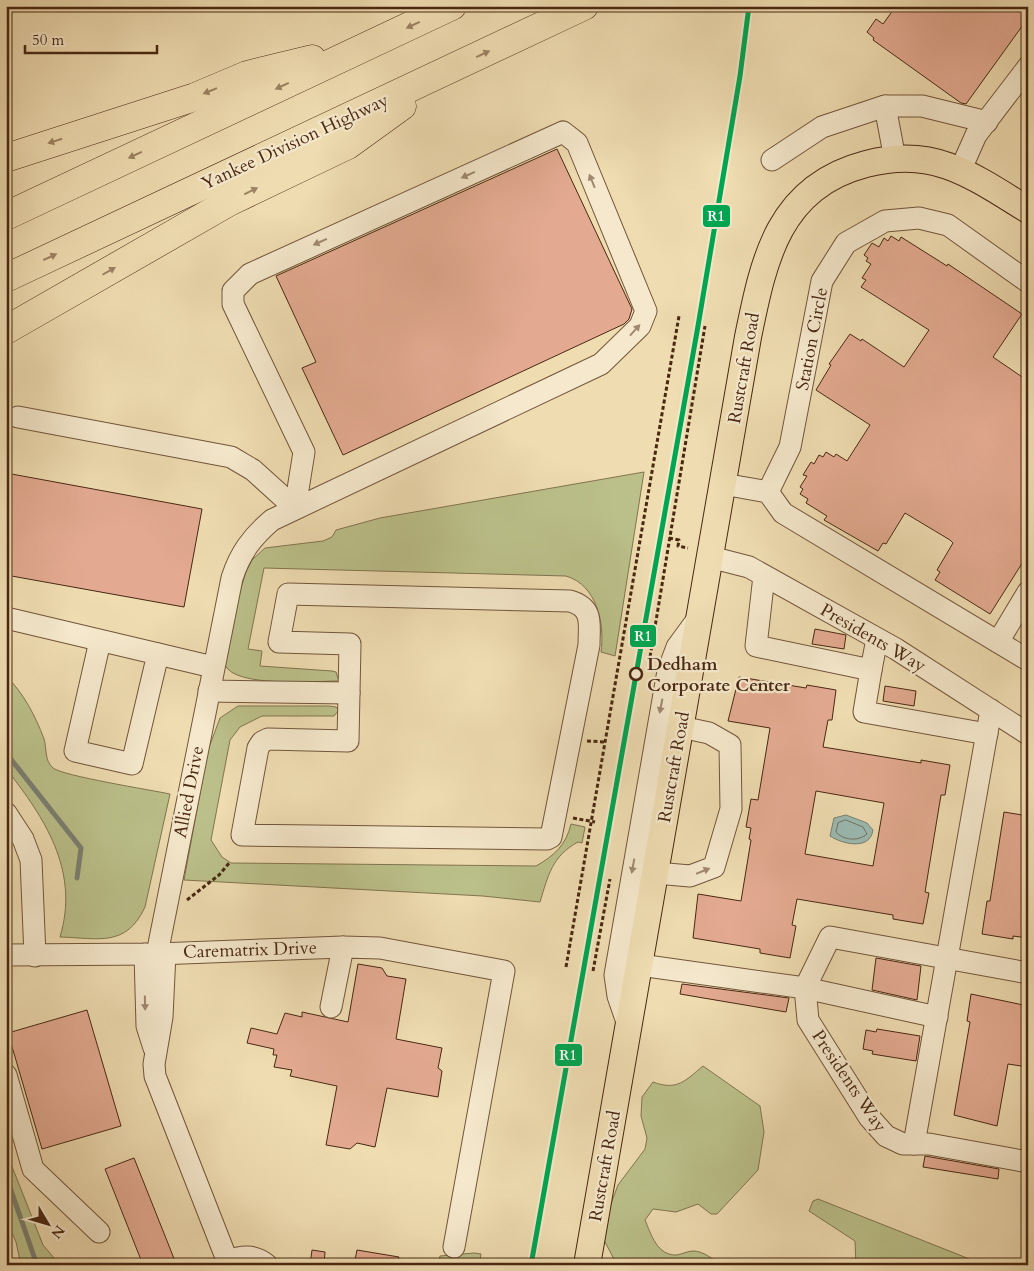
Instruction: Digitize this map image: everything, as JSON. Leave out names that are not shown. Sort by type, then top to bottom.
[{"type":"highway","points":[[6,216],[452,6]]},
{"type":"highway","name":"Yankee Division Highway","points":[[6,278],[584,6]]},
{"type":"highway","points":[[6,158],[186,100],[247,75],[374,43]]},
{"type":"highway","points":[[6,330],[229,202],[348,145],[457,66]]},
{"type":"main road","name":"Rustcraft Road","points":[[587,1265],[701,614],[699,553],[723,484],[755,304],[761,276],[776,234],[798,203],[819,184],[851,168],[893,159],[924,160],[960,172],[1028,210]]},
{"type":"street","points":[[960,172],[976,135],[1028,67]]},
{"type":"street","points":[[772,160],[822,127],[885,106],[922,106],[987,122]]},
{"type":"street","points":[[885,106],[893,159]]},
{"type":"street","name":"Allied Drive","points":[[228,1263],[160,1091],[155,1076],[156,1050],[147,1026],[156,954],[213,667],[238,560],[257,533],[272,520],[601,364],[640,326],[646,311],[577,143],[563,132],[250,274],[233,291],[233,304],[304,452],[295,508]]},
{"type":"street","name":"Station Circle","points":[[768,492],[790,447],[822,281],[846,243],[885,221],[919,218],[948,225],[1028,282]]},
{"type":"street","points":[[18,416],[231,458],[252,470],[295,508]]},
{"type":"street","points":[[723,484],[768,492],[783,513],[1028,660]]},
{"type":"street","name":"Presidents Way","points":[[699,553],[749,567],[877,639],[1028,734]]},
{"type":"street","points":[[764,576],[756,646],[871,670]]},
{"type":"street","points":[[998,642],[1028,592]]},
{"type":"street","points":[[288,594],[570,601],[585,608],[589,617],[589,645],[579,698],[553,831],[547,839],[242,835],[258,748],[262,742],[268,740],[348,741],[349,694],[350,644],[279,642],[288,594]]},
{"type":"street","points":[[629,1028],[618,996],[615,975],[652,755],[668,671],[677,647],[701,614]]},
{"type":"street","points":[[6,618],[213,667]]},
{"type":"street","points":[[877,639],[864,712],[987,734]]},
{"type":"street","points":[[100,641],[74,751],[132,764],[158,654]]},
{"type":"street","points":[[209,691],[349,694]]},
{"type":"street","points":[[914,1144],[991,710]]},
{"type":"street","points":[[656,873],[690,876],[714,867],[731,810],[730,745],[709,733],[681,727]]},
{"type":"street","points":[[6,813],[23,839],[31,860],[35,956]]},
{"type":"street","points":[[805,988],[830,937],[1028,973]]},
{"type":"street","points":[[331,1007],[344,947]]},
{"type":"street","name":"Carematrix Drive","points":[[156,954],[344,947],[380,948],[504,971],[454,1247]]},
{"type":"street","points":[[6,955],[156,954]]},
{"type":"street","points":[[640,965],[805,988],[937,1017]]},
{"type":"street","name":"Presidents Way","points":[[805,988],[808,1020],[869,1116],[886,1136],[903,1144],[930,1144],[1028,1162]]},
{"type":"street","points":[[6,1075],[33,1169],[99,1232]]},
{"type":"street","points":[[228,1263],[246,1256],[256,1258],[266,1265]]},
{"type":"path","points":[[566,968],[593,822],[605,742],[679,316]]},
{"type":"path","points":[[648,667],[705,326]]},
{"type":"path","points":[[670,538],[679,540],[678,546],[699,553]]},
{"type":"path","points":[[587,741],[605,742]]},
{"type":"path","points":[[571,817],[593,822]]},
{"type":"path","points":[[185,902],[219,875],[230,862]]},
{"type":"path","points":[[593,971],[611,875]]},
{"type":"green space","points":[[644,472],[615,656],[601,652],[602,630],[597,607],[592,597],[577,581],[566,576],[264,568],[248,649],[262,651],[260,666],[332,671],[336,672],[339,681],[277,682],[259,680],[232,672],[225,665],[236,604],[246,572],[252,560],[265,548],[323,541],[332,537],[336,530],[380,518]]},
{"type":"green space","points":[[6,676],[18,689],[33,714],[44,739],[48,761],[53,768],[89,779],[170,794],[145,907],[129,929],[120,935],[99,939],[60,937],[65,914],[66,892],[63,871],[56,850],[48,831],[25,793],[11,775],[6,778]]},
{"type":"green space","points":[[238,706],[329,706],[336,707],[339,710],[334,716],[262,716],[240,727],[230,740],[211,840],[222,857],[231,863],[536,866],[558,849],[566,838],[571,824],[585,827],[582,843],[578,842],[569,848],[557,860],[549,875],[540,902],[483,896],[184,880],[208,750],[220,718]]},
{"type":"green space","points":[[703,1066],[760,1106],[764,1132],[758,1170],[717,1214],[711,1214],[698,1204],[676,1212],[653,1209],[645,1220],[652,1237],[664,1252],[677,1255],[689,1251],[697,1251],[721,1265],[617,1265],[604,1240],[606,1217],[618,1185],[645,1149],[647,1138],[641,1116],[642,1097],[653,1082],[661,1085],[675,1085],[686,1080]]},
{"type":"green space","points":[[6,1160],[11,1164],[43,1245],[60,1265],[21,1265],[16,1242],[6,1219]]},
{"type":"green space","points":[[818,1199],[967,1258],[977,1265],[856,1265],[855,1241],[809,1211],[813,1201]]},
{"type":"green space","points":[[481,1254],[479,1265],[438,1265],[440,1256]]},
{"type":"water","points":[[846,815],[867,823],[873,830],[871,837],[867,841],[855,844],[830,836],[834,818]]},
{"type":"building","points":[[896,6],[1028,6],[1028,18],[966,104],[961,103],[873,40],[874,38],[867,32],[876,19],[883,24]]},
{"type":"building","points":[[557,149],[632,309],[629,319],[624,324],[343,455],[302,368],[316,362],[276,276]]},
{"type":"building","points":[[891,236],[899,241],[901,237],[947,266],[948,264],[1022,314],[993,357],[1028,381],[1028,554],[990,614],[935,580],[940,572],[937,570],[953,543],[950,540],[905,513],[886,544],[883,543],[878,551],[824,520],[827,516],[806,503],[808,499],[800,494],[803,489],[800,487],[807,476],[803,475],[811,462],[814,464],[819,455],[823,457],[826,452],[834,457],[836,454],[847,461],[870,425],[816,390],[831,365],[829,364],[850,334],[861,341],[862,339],[904,367],[929,330],[861,287],[866,280],[862,278],[871,264],[866,261],[868,258],[864,255],[872,243],[879,247],[884,238],[888,241]]},
{"type":"building","points":[[6,473],[202,509],[184,607],[6,575]]},
{"type":"building","points":[[815,629],[846,635],[844,649],[812,644]]},
{"type":"building","points":[[739,677],[806,688],[807,685],[836,690],[832,720],[828,720],[823,747],[921,763],[921,760],[950,765],[945,795],[941,795],[925,892],[929,893],[923,924],[893,919],[893,915],[797,899],[792,925],[796,926],[790,958],[760,953],[760,949],[693,938],[698,894],[741,901],[751,840],[749,839],[751,828],[746,827],[751,799],[758,800],[770,728],[728,721]],"holes":[[[816,791],[884,803],[873,866],[805,854]]]},
{"type":"building","points":[[885,686],[916,691],[914,706],[883,701]]},
{"type":"building","points":[[1004,812],[1028,816],[1028,938],[1013,936],[1013,939],[982,934],[987,901],[990,901]]},
{"type":"building","points":[[876,958],[921,966],[917,1000],[872,990]]},
{"type":"building","points":[[358,964],[382,968],[387,976],[406,979],[396,1039],[442,1048],[438,1068],[442,1071],[438,1097],[387,1088],[375,1147],[357,1143],[350,1149],[326,1145],[337,1086],[290,1076],[292,1070],[274,1067],[277,1055],[273,1055],[274,1049],[247,1043],[251,1028],[277,1034],[285,1013],[302,1017],[302,1012],[348,1022]]},
{"type":"building","points":[[682,984],[789,998],[786,1012],[680,994]]},
{"type":"building","points":[[971,994],[1028,1006],[1028,1067],[1008,1064],[997,1126],[954,1115],[970,1022],[967,1021]]},
{"type":"building","points":[[87,1010],[121,1126],[42,1149],[8,1033]]},
{"type":"building","points":[[877,1029],[920,1036],[916,1061],[872,1054],[873,1051],[863,1049],[866,1030],[876,1032]]},
{"type":"building","points":[[925,1156],[999,1169],[998,1179],[923,1167]]},
{"type":"building","points":[[134,1158],[175,1261],[165,1265],[143,1265],[105,1169]]},
{"type":"building","points":[[312,1250],[325,1252],[324,1265],[310,1265]]},
{"type":"building","points":[[357,1250],[399,1257],[398,1265],[354,1265]]},
{"type":"waterway","points":[[6,753],[81,848],[77,878]]},
{"type":"waterway","points":[[6,1176],[37,1265]]},
{"type":"railway","points":[[531,1265],[698,326],[740,76],[749,6]]},
{"type":"transit line","name":"R1","points":[[531,1265],[698,326],[740,76],[749,6]]},
{"type":"place","name":"Dedham Corporate Center","points":[[636,674]]}]
